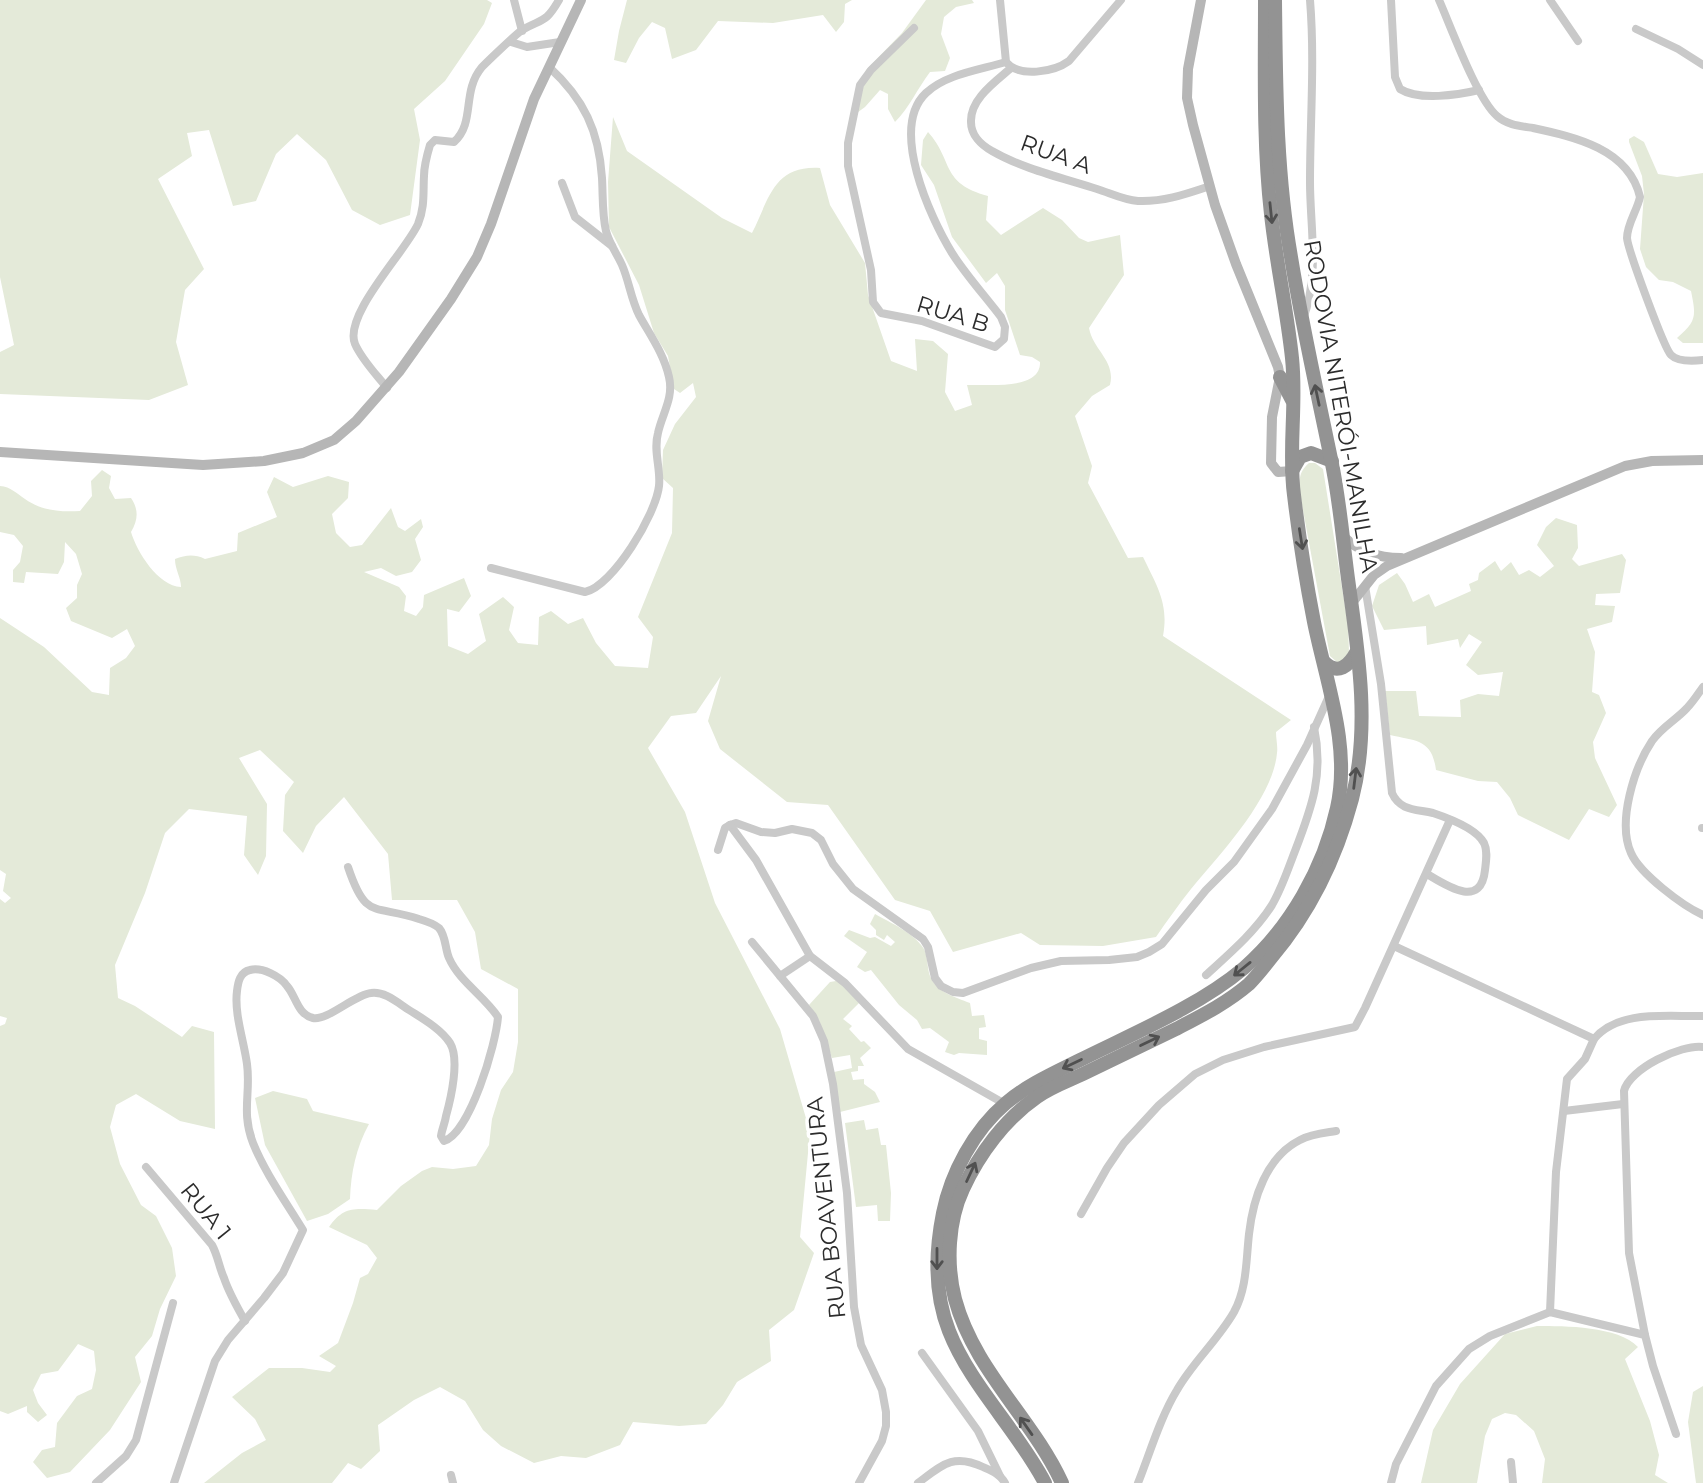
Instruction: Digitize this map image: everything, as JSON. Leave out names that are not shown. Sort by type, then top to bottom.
[{"type":"highway","name":"RODOVIA NITERÓI-MANILHA","points":[[1045,1483],[962,1358],[949,1331],[937,1283],[937,1240],[954,1174],[968,1149],[1005,1104],[1040,1080],[1192,1003],[1242,970],[1269,944],[1310,883],[1323,854],[1337,809],[1341,764],[1338,732],[1314,622],[1292,471],[1293,362],[1270,210],[1266,145],[1265,0]]},
{"type":"highway","name":"RODOVIA NITERÓI-MANILHA","points":[[1062,1483],[1054,1465],[993,1380],[974,1347],[955,1298],[950,1265],[953,1223],[959,1197],[975,1163],[1015,1115],[1039,1095],[1226,1002],[1251,982],[1302,919],[1326,876],[1353,793],[1362,704],[1357,651],[1332,461],[1289,250],[1279,155],[1275,0]]},
{"type":"highway","points":[[1280,377],[1294,404]]},
{"type":"highway","points":[[1292,471],[1300,457],[1311,453],[1332,461]]},
{"type":"highway","points":[[1324,662],[1332,668],[1345,667],[1357,651]]},
{"type":"street","points":[[514,0],[522,31]]},
{"type":"street","points":[[387,388],[364,359],[354,342],[353,331],[355,322],[392,261],[409,241],[417,226],[425,200],[424,176],[430,145],[435,140],[454,142],[458,138],[467,120],[468,93],[472,81],[482,67],[522,31],[545,19],[559,0]]},
{"type":"street","points":[[0,452],[192,465],[264,461],[303,453],[334,440],[387,388],[451,299],[477,257],[491,224],[516,146],[560,42],[581,0]]},
{"type":"street","points":[[1000,0],[1008,65],[1032,71],[1062,66],[1069,61],[1121,0]]},
{"type":"street","points":[[1201,0],[1188,69],[1187,98],[1210,186],[1236,264],[1267,335],[1280,377],[1272,417],[1271,463],[1278,472],[1292,471]]},
{"type":"street","points":[[1302,322],[1310,300],[1313,280],[1310,0]]},
{"type":"street","points":[[1391,0],[1395,77],[1400,89],[1416,94],[1449,95],[1479,90]]},
{"type":"street","points":[[1439,0],[1479,90],[1498,117],[1514,125],[1559,134],[1600,148],[1610,153],[1630,173],[1640,197],[1627,232],[1627,241],[1645,293],[1669,353],[1679,359],[1703,360]]},
{"type":"street","points":[[1550,0],[1578,41]]},
{"type":"street","name":"RUA B","points":[[914,28],[860,85],[848,143],[848,166],[871,270],[873,302],[881,313],[922,321],[995,347],[1004,339],[1005,327],[1001,317],[952,253],[931,210],[917,170],[911,127],[913,112],[924,95],[935,86],[950,78],[1008,65]]},
{"type":"street","points":[[1636,29],[1678,49],[1703,65]]},
{"type":"street","points":[[511,42],[527,47],[560,42]]},
{"type":"street","name":"RUA A","points":[[1008,65],[974,107],[971,119],[972,131],[978,140],[991,150],[1020,163],[1134,201],[1172,199],[1210,186]]},
{"type":"street","points":[[491,568],[585,592],[592,590],[626,557],[655,502],[659,487],[658,433],[671,386],[658,349],[640,316],[622,265],[606,232],[600,151],[591,123],[578,97],[549,67]]},
{"type":"street","points":[[562,183],[575,217],[611,246]]},
{"type":"street","points":[[1351,604],[1365,586],[1387,566],[1626,466],[1652,461],[1703,460]]},
{"type":"street","points":[[1342,535],[1357,549],[1371,554],[1407,558]]},
{"type":"street","points":[[1365,586],[1381,684],[1395,801],[1403,807],[1433,813],[1465,827],[1483,842],[1487,854],[1485,874],[1478,888],[1470,893],[1460,892],[1427,874]]},
{"type":"street","points":[[1703,687],[1687,708],[1662,729],[1643,757],[1628,803],[1626,823],[1629,847],[1638,863],[1679,902],[1703,915]]},
{"type":"street","points":[[718,850],[725,828],[736,823],[761,832],[775,833],[792,829],[812,833],[821,840],[833,864],[853,889],[923,939],[928,947],[935,978],[941,986],[953,992],[972,991],[1031,968],[1061,961],[1137,957],[1161,944],[1249,842],[1288,780],[1331,693]]},
{"type":"street","points":[[1206,975],[1261,919],[1272,905],[1283,881],[1311,811],[1318,774],[1318,748],[1314,727]]},
{"type":"street","points":[[1081,1214],[1124,1143],[1159,1105],[1195,1074],[1223,1060],[1264,1047],[1355,1027],[1450,820]]},
{"type":"street","points":[[730,825],[756,860],[810,956],[845,983],[908,1049],[1005,1104]]},
{"type":"street","points":[[174,1483],[215,1361],[228,1340],[283,1273],[303,1230],[254,1145],[247,1123],[247,1068],[236,994],[239,979],[244,972],[251,969],[263,970],[273,975],[287,986],[303,1012],[313,1018],[322,1017],[356,998],[371,993],[389,997],[427,1021],[451,1044],[454,1055],[453,1082],[441,1136],[444,1141],[452,1136],[474,1103],[494,1039],[498,1017],[450,960],[440,929],[409,916],[369,907],[356,891],[348,867]]},
{"type":"street","name":"RUA BOAVENTURA","points":[[752,942],[813,1016],[824,1041],[833,1084],[847,1193],[853,1307],[861,1345],[881,1390],[886,1412],[882,1441],[859,1483]]},
{"type":"street","points":[[1394,946],[1594,1039]]},
{"type":"street","points":[[780,976],[810,956]]},
{"type":"street","points":[[1550,1312],[1556,1172],[1567,1079],[1585,1059],[1601,1029],[1625,1020],[1703,1016]]},
{"type":"street","points":[[1676,1434],[1653,1366],[1629,1253],[1623,1104],[1626,1082],[1634,1074],[1675,1051],[1687,1047],[1703,1047]]},
{"type":"street","points":[[1564,1111],[1623,1104]]},
{"type":"street","points":[[1138,1483],[1176,1390],[1234,1312],[1247,1268],[1250,1232],[1257,1198],[1266,1174],[1292,1144],[1309,1136],[1336,1131]]},
{"type":"street","name":"RUA 1","points":[[146,1167],[212,1245],[230,1294],[245,1321]]},
{"type":"street","points":[[96,1483],[126,1456],[136,1440],[173,1303]]},
{"type":"street","points":[[1391,1483],[1396,1464],[1436,1386],[1450,1367],[1469,1349],[1490,1336],[1550,1312],[1645,1335]]},
{"type":"street","points":[[922,1353],[978,1432],[1003,1479]]},
{"type":"street","points":[[918,1483],[954,1460],[966,1461],[1003,1479]]},
{"type":"street","points":[[1511,1462],[1513,1483]]},
{"type":"green space","points":[[0,0],[487,0],[492,3],[484,24],[445,81],[414,109],[420,140],[410,215],[380,225],[352,210],[326,160],[297,134],[276,154],[256,201],[233,206],[209,130],[187,133],[192,156],[158,179],[204,269],[185,290],[176,342],[188,385],[149,400],[0,394],[0,352],[14,345],[0,277]]},
{"type":"green space","points":[[627,0],[852,0],[845,4],[844,22],[836,32],[823,15],[773,23],[718,21],[696,50],[672,59],[665,28],[652,22],[639,38],[626,63],[614,60]]},
{"type":"green space","points":[[926,0],[972,0],[974,3],[956,7],[944,17],[941,34],[950,58],[945,71],[930,72],[895,122],[888,109],[888,94],[880,90],[854,115],[866,70],[902,33]]},
{"type":"green space","points":[[613,117],[627,151],[722,218],[752,233],[769,197],[782,179],[792,172],[820,168],[830,205],[865,263],[868,295],[891,361],[917,371],[915,339],[933,341],[948,354],[945,392],[955,411],[972,405],[967,385],[1023,382],[1038,371],[1040,362],[1020,355],[1005,310],[1005,286],[997,273],[986,283],[952,237],[934,185],[921,165],[923,140],[928,132],[955,178],[973,191],[988,196],[986,220],[1001,235],[1043,208],[1062,220],[1079,238],[1088,242],[1120,235],[1124,275],[1089,328],[1110,369],[1110,385],[1092,396],[1075,416],[1092,466],[1088,483],[1128,558],[1143,557],[1153,577],[1163,605],[1163,636],[1291,720],[1276,732],[1277,753],[1266,789],[1243,826],[1156,937],[1103,946],[1040,945],[1021,933],[953,952],[930,911],[895,900],[828,805],[787,802],[720,749],[708,721],[721,676],[696,713],[671,716],[648,748],[685,812],[715,903],[780,1029],[810,1132],[800,1237],[814,1253],[794,1310],[769,1330],[771,1361],[737,1382],[723,1405],[706,1424],[679,1426],[633,1422],[620,1445],[586,1458],[561,1456],[534,1463],[501,1446],[483,1430],[465,1401],[440,1387],[414,1400],[378,1425],[380,1451],[361,1469],[348,1463],[332,1483],[204,1483],[242,1453],[266,1440],[255,1419],[232,1397],[269,1368],[302,1368],[330,1372],[336,1366],[319,1356],[338,1343],[360,1278],[368,1274],[377,1258],[367,1245],[329,1227],[344,1212],[377,1210],[401,1186],[422,1171],[432,1167],[453,1169],[476,1166],[489,1145],[492,1119],[501,1090],[513,1072],[518,1042],[518,989],[481,969],[475,932],[457,900],[392,900],[388,854],[344,797],[316,826],[303,853],[283,831],[285,795],[294,782],[260,750],[239,758],[267,804],[266,856],[258,875],[244,855],[247,816],[189,809],[165,833],[145,893],[115,965],[118,998],[182,1037],[192,1026],[214,1032],[215,1129],[180,1121],[136,1094],[116,1105],[110,1127],[120,1164],[141,1205],[156,1216],[172,1248],[176,1276],[160,1309],[152,1336],[135,1357],[141,1382],[110,1430],[70,1472],[47,1478],[33,1462],[42,1450],[55,1447],[57,1423],[77,1396],[92,1389],[96,1370],[94,1351],[78,1344],[58,1371],[41,1374],[33,1390],[47,1415],[38,1422],[27,1412],[27,1406],[8,1414],[0,1411],[0,1026],[5,1024],[7,1018],[0,1016],[0,899],[5,903],[11,898],[3,891],[6,874],[0,870],[0,618],[44,647],[92,692],[109,695],[110,668],[126,658],[135,646],[127,629],[112,638],[71,621],[66,608],[77,598],[77,585],[82,574],[76,554],[65,542],[64,562],[58,574],[26,572],[24,583],[13,582],[13,570],[20,562],[23,546],[14,535],[0,532],[0,486],[45,508],[80,511],[92,496],[91,481],[102,470],[111,476],[109,488],[115,499],[131,498],[134,502],[137,515],[131,532],[143,558],[164,581],[181,587],[175,559],[197,556],[205,559],[237,551],[238,533],[277,517],[267,492],[274,477],[293,487],[328,476],[349,482],[348,498],[332,514],[336,533],[350,547],[362,545],[391,508],[398,527],[405,531],[421,519],[423,527],[415,539],[421,560],[412,572],[396,576],[381,568],[364,572],[399,587],[406,596],[404,611],[416,616],[423,607],[424,595],[464,578],[471,596],[459,612],[447,609],[448,646],[468,654],[486,641],[479,614],[503,597],[514,607],[509,630],[518,643],[538,645],[539,617],[551,611],[568,624],[583,618],[596,643],[615,666],[648,668],[653,637],[638,617],[672,533],[673,488],[662,478],[663,450],[675,424],[696,397],[693,383],[680,393],[674,389],[668,356],[654,333],[639,285],[609,227],[608,182]]},
{"type":"green space","points":[[1634,136],[1644,142],[1658,174],[1677,177],[1703,173],[1703,343],[1683,343],[1677,338],[1692,322],[1694,306],[1691,291],[1673,282],[1659,280],[1646,267],[1640,249],[1644,194],[1642,176],[1629,142]]},
{"type":"green space","points":[[1309,463],[1315,463],[1323,469],[1348,625],[1349,652],[1342,662],[1337,662],[1330,656],[1300,494],[1301,474]]},
{"type":"green space","points":[[1556,518],[1577,525],[1578,548],[1572,559],[1579,566],[1622,554],[1626,560],[1620,593],[1596,594],[1595,605],[1615,606],[1612,622],[1587,629],[1595,652],[1592,692],[1599,695],[1606,713],[1593,742],[1595,758],[1617,805],[1609,817],[1589,809],[1569,840],[1518,815],[1510,798],[1497,782],[1478,781],[1436,770],[1427,747],[1390,735],[1385,691],[1416,691],[1419,716],[1461,717],[1460,700],[1478,694],[1499,696],[1503,672],[1478,675],[1466,665],[1482,642],[1469,634],[1460,648],[1458,639],[1427,645],[1426,626],[1384,630],[1372,606],[1379,585],[1397,573],[1413,602],[1429,594],[1435,607],[1471,591],[1469,584],[1478,580],[1479,573],[1495,561],[1501,571],[1511,562],[1519,575],[1529,570],[1540,577],[1554,566],[1537,545],[1546,527]]},
{"type":"green space","points":[[875,914],[920,943],[925,952],[930,976],[937,986],[970,1003],[972,1016],[984,1015],[986,1027],[979,1028],[979,1039],[987,1041],[987,1055],[954,1055],[945,1052],[949,1042],[930,1028],[922,1029],[917,1020],[899,1005],[871,970],[865,972],[857,967],[867,952],[844,936],[849,930],[870,938],[875,937],[891,946],[895,942],[887,935],[884,940],[876,935],[876,930],[870,924]]},
{"type":"green space","points":[[830,982],[843,984],[859,1003],[843,1019],[852,1026],[849,1029],[861,1042],[864,1041],[871,1048],[860,1058],[864,1066],[858,1066],[858,1071],[851,1072],[853,1080],[864,1079],[864,1084],[875,1092],[880,1102],[840,1112],[834,1072],[852,1068],[850,1055],[832,1058],[819,1020],[809,1005]]},
{"type":"green space","points":[[273,1091],[307,1099],[313,1111],[369,1124],[355,1160],[350,1199],[328,1214],[307,1221],[265,1145],[255,1098]]},
{"type":"green space","points":[[864,1120],[866,1130],[878,1128],[881,1145],[886,1145],[891,1193],[890,1221],[878,1221],[877,1205],[856,1207],[845,1123]]},
{"type":"green space","points":[[1537,1326],[1605,1331],[1629,1340],[1638,1347],[1625,1359],[1650,1421],[1659,1455],[1655,1475],[1668,1483],[1542,1483],[1545,1459],[1534,1431],[1516,1415],[1505,1413],[1492,1419],[1485,1436],[1477,1483],[1421,1483],[1433,1430],[1460,1384],[1505,1334]]},
{"type":"green space","points":[[1703,1386],[1703,1483],[1696,1483],[1688,1422],[1693,1392]]}]
